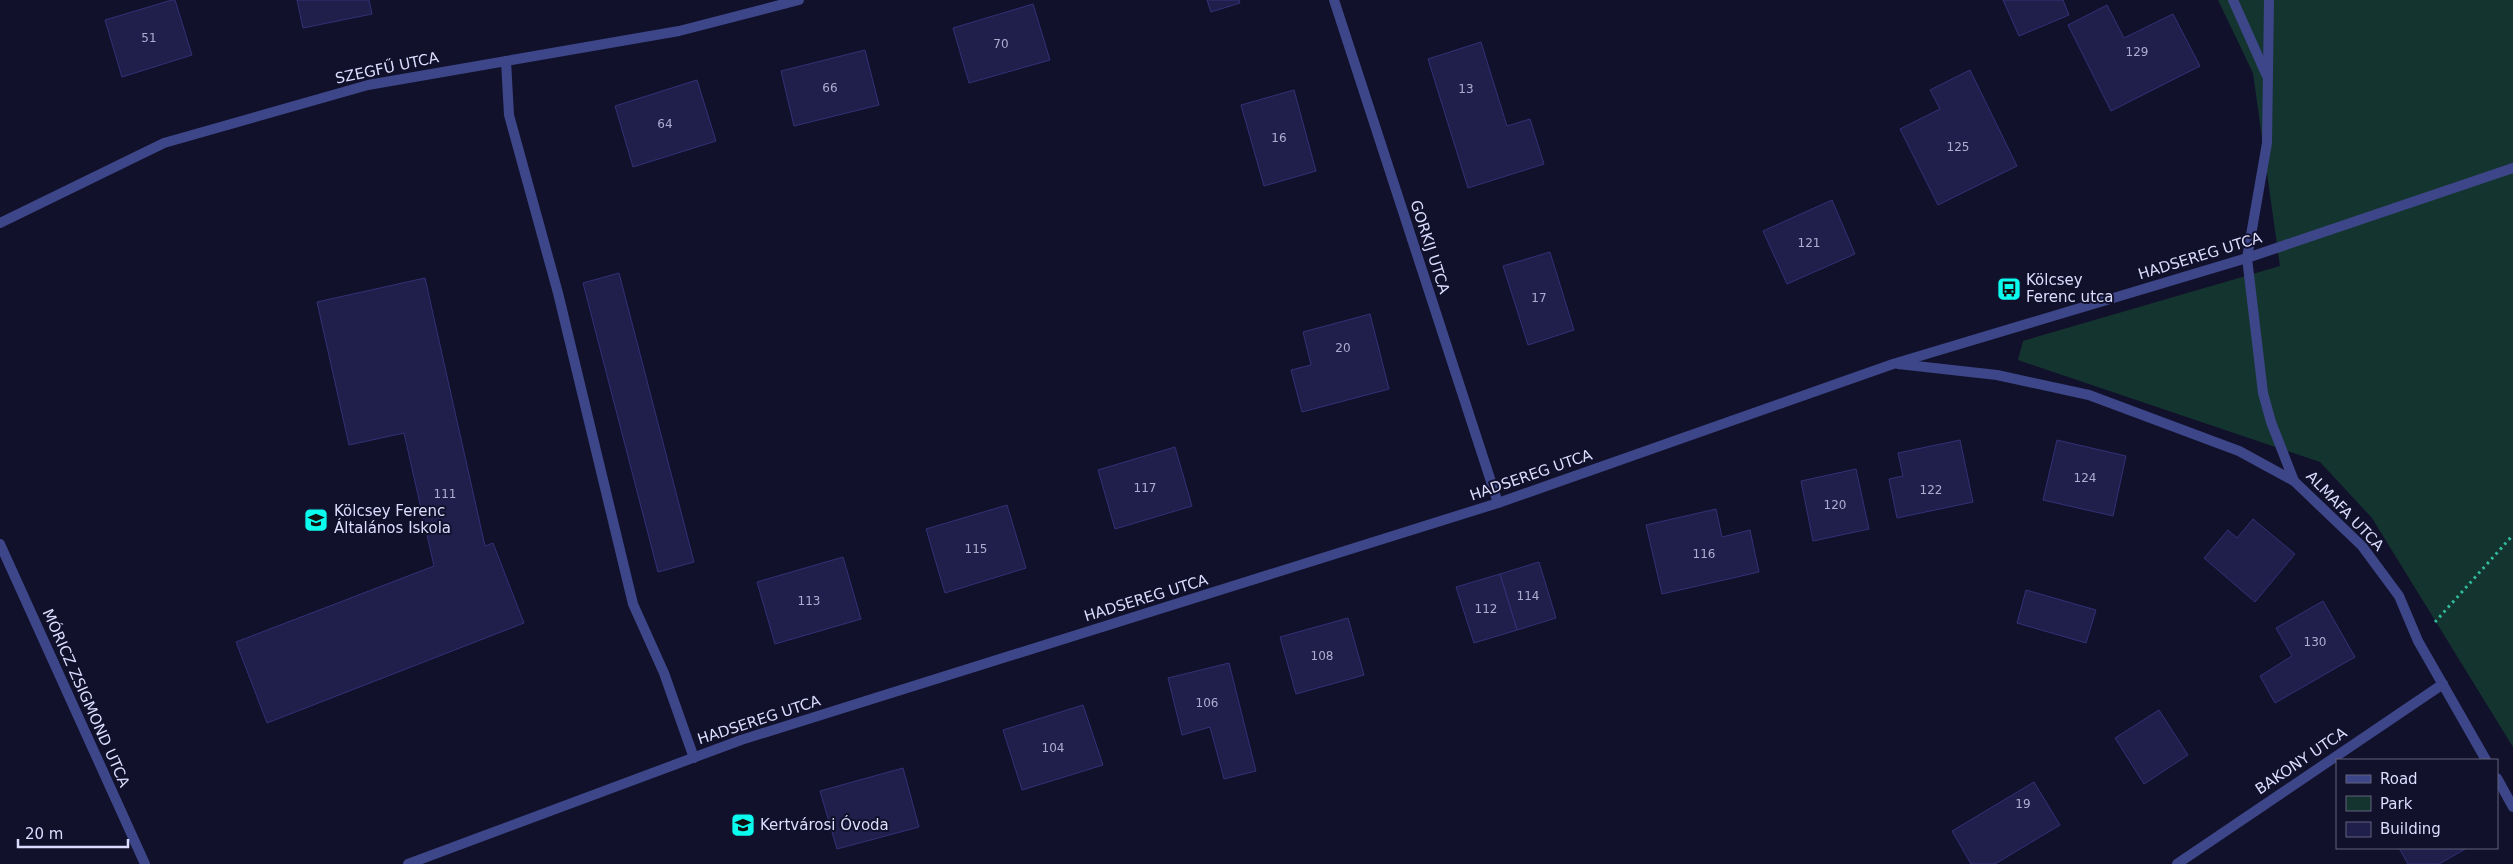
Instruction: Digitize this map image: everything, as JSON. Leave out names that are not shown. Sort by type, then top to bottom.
[{"type":"street","name":"SZEGFŰ UTCA","points":[[0,223],[164,143],[368,85],[679,31],[799,0]]},
{"type":"street","name":"GORKIJ UTCA","points":[[1334,0],[1498,503]]},
{"type":"street","points":[[2232,0],[2267,76]]},
{"type":"street","name":"ALMAFA UTCA","points":[[2269,0],[2267,143],[2247,258],[2263,394],[2271,422],[2294,481],[2362,546],[2399,596],[2418,641],[2485,759]]},
{"type":"street","points":[[506,61],[509,115],[558,293],[633,604],[664,674],[694,758]]},
{"type":"street","name":"HADSEREG UTCA","points":[[408,864],[741,740],[1498,503],[1894,364],[2247,258],[2513,168]]},
{"type":"street","name":"HADSEREG UTCA","points":[[1894,364],[1997,375],[2089,395],[2239,451],[2294,481]]},
{"type":"street","name":"MÓRICZ ZSIGMOND UTCA","points":[[0,544],[145,864]]},
{"type":"street","name":"BAKONY UTCA","points":[[2177,864],[2443,684]]},
{"type":"street","points":[[2498,780],[2513,807]]},
{"type":"path","points":[[2418,641],[2513,535]]},
{"type":"green space","points":[[2218,0],[2513,0],[2513,747],[2372,518],[2320,462],[2018,360],[2023,341],[2280,266],[2253,73]]},
{"type":"building","points":[[175,0],[192,55],[122,77],[105,20]]},
{"type":"building","points":[[297,0],[369,0],[372,14],[303,28]]},
{"type":"building","points":[[1207,0],[1239,0],[1240,3],[1211,12]]},
{"type":"building","points":[[2003,0],[2063,0],[2069,15],[2019,36]]},
{"type":"building","points":[[1033,4],[1050,60],[969,83],[953,28]]},
{"type":"building","points":[[2107,5],[2124,38],[2173,14],[2200,66],[2111,111],[2068,25]]},
{"type":"building","points":[[1481,42],[1507,126],[1530,119],[1544,164],[1468,188],[1428,59]]},
{"type":"building","points":[[865,50],[879,105],[794,126],[781,71]]},
{"type":"building","points":[[1970,70],[2017,166],[1938,205],[1900,129],[1940,109],[1930,90]]},
{"type":"building","points":[[697,80],[716,141],[633,167],[615,106]]},
{"type":"building","points":[[1294,90],[1316,171],[1264,186],[1241,105]]},
{"type":"building","points":[[1832,200],[1855,254],[1787,284],[1763,231]]},
{"type":"building","points":[[1550,252],[1574,330],[1528,345],[1503,266]]},
{"type":"building","points":[[619,273],[694,562],[658,572],[583,283]]},
{"type":"building","points":[[425,278],[485,546],[493,543],[524,623],[267,723],[236,642],[434,566],[404,433],[349,445],[317,302]]},
{"type":"building","points":[[1370,314],[1389,389],[1302,412],[1291,370],[1311,365],[1303,332]]},
{"type":"building","points":[[1960,440],[1973,502],[1897,518],[1889,479],[1903,476],[1898,453]]},
{"type":"building","points":[[2057,440],[2126,456],[2113,516],[2043,500]]},
{"type":"building","points":[[1175,447],[1192,506],[1115,529],[1098,470]]},
{"type":"building","points":[[1856,469],[1869,529],[1813,541],[1801,481]]},
{"type":"building","points":[[1007,505],[1026,568],[945,593],[926,529]]},
{"type":"building","points":[[1716,509],[1722,537],[1750,530],[1759,572],[1662,594],[1646,525]]},
{"type":"building","points":[[2253,519],[2295,554],[2255,602],[2204,558],[2228,530],[2237,538]]},
{"type":"building","points":[[843,557],[861,619],[775,644],[757,582]]},
{"type":"building","points":[[1539,562],[1556,618],[1517,630],[1500,574]]},
{"type":"building","points":[[1500,574],[1517,630],[1474,643],[1456,587]]},
{"type":"building","points":[[2026,590],[2096,610],[2086,643],[2017,623]]},
{"type":"building","points":[[2323,601],[2355,657],[2275,703],[2260,676],[2292,656],[2276,628]]},
{"type":"building","points":[[1348,618],[1364,675],[1296,694],[1280,637]]},
{"type":"building","points":[[1229,663],[1256,771],[1224,779],[1210,727],[1182,735],[1168,678]]},
{"type":"building","points":[[1083,705],[1103,765],[1022,790],[1003,730]]},
{"type":"building","points":[[2159,710],[2188,755],[2144,784],[2115,738]]},
{"type":"building","points":[[903,768],[919,827],[837,849],[820,791]]},
{"type":"building","points":[[2034,782],[2060,825],[1995,864],[1971,864],[1952,831]]},
{"type":"building","points":[[2400,849],[2465,849],[2439,864],[2408,864]]},
{"type":"place","name":"Kölcsey Ferenc utca","points":[[2009,289]]},
{"type":"place","name":"Kölcsey Ferenc Általános Iskola","points":[[316,520]]},
{"type":"place","name":"Kertvárosi Óvoda","points":[[743,825]]}]
